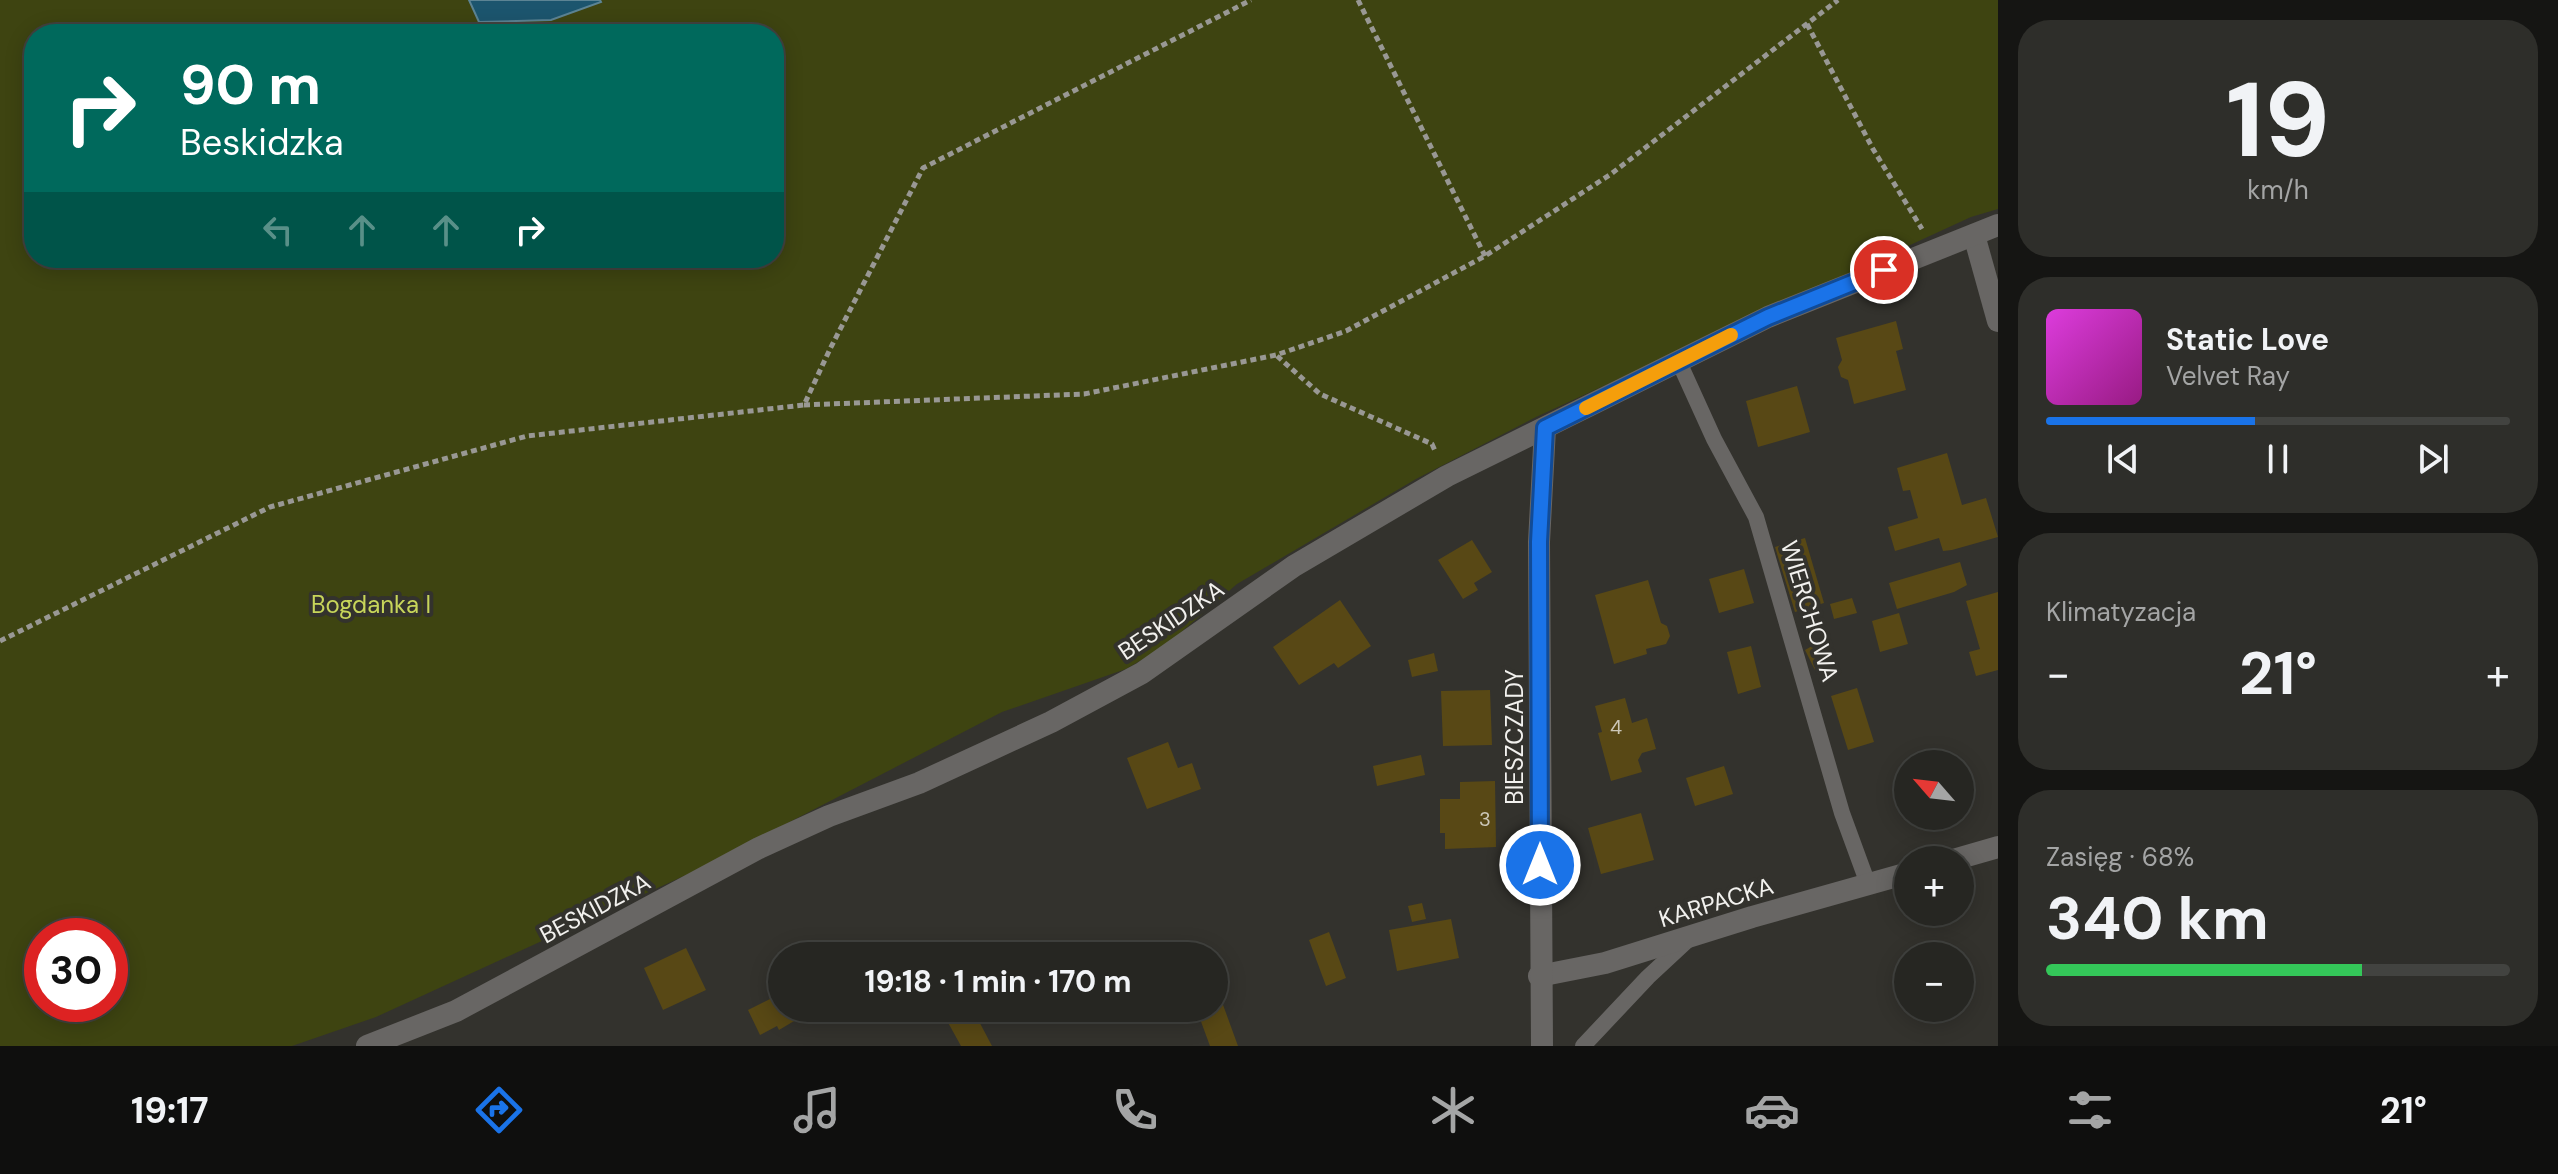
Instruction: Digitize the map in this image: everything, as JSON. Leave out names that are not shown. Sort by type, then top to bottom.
[{"type":"street","name":"BESKIDZKA","points":[[367,1046],[456,1011],[759,848],[829,816],[919,783],[1051,722],[1142,673],[1294,566],[1447,476],[1768,317],[1998,225]]},
{"type":"street","points":[[1974,235],[1998,321]]},
{"type":"street","name":"BIESZCZADY","points":[[1542,1046],[1539,976],[1539,542],[1545,428]]},
{"type":"street","points":[[1974,854],[1998,847]]},
{"type":"street","name":"KARPACKA","points":[[1539,976],[1605,963],[1894,877]]},
{"type":"lane","name":"WIERCHOWA","points":[[1679,362],[1714,439],[1756,517],[1842,813],[1868,884]]},
{"type":"lane","points":[[1583,1046],[1691,937]]},
{"type":"path","points":[[804,405],[923,168],[1251,0]]},
{"type":"path","points":[[1358,0],[1485,256]]},
{"type":"path","points":[[0,641],[270,507],[527,436],[804,405],[1084,394],[1276,355],[1346,331],[1485,256],[1611,174],[1838,0]]},
{"type":"path","points":[[1807,24],[1873,149],[1916,220],[1938,248]]},
{"type":"path","points":[[1276,355],[1320,394],[1432,444],[1447,476]]},
{"type":"green space","name":"Bogdanka I","points":[[0,0],[1998,0],[1998,209],[1971,217],[1536,417],[1416,479],[1237,584],[1165,646],[1126,669],[1002,712],[699,869],[376,1017],[292,1046],[0,1046]]},
{"type":"water","points":[[469,0],[601,2],[551,20],[479,22]]},
{"type":"building","points":[[1896,321],[1903,349],[1896,351],[1906,390],[1854,404],[1848,380],[1841,377],[1838,367],[1842,360],[1836,338]]},
{"type":"building","points":[[1797,386],[1810,432],[1758,447],[1746,401]]},
{"type":"building","points":[[1947,453],[1962,505],[1986,498],[1998,537],[1943,551],[1939,538],[1895,551],[1888,527],[1918,518],[1910,490],[1903,491],[1897,468]]},
{"type":"building","points":[[1805,538],[1824,603],[1795,612],[1775,547]]},
{"type":"building","points":[[1472,540],[1492,572],[1474,583],[1478,590],[1463,599],[1438,560]]},
{"type":"building","points":[[1960,562],[1967,585],[1954,592],[1897,609],[1889,583]]},
{"type":"building","points":[[1744,569],[1754,603],[1719,613],[1709,579]]},
{"type":"building","points":[[1648,580],[1661,623],[1667,626],[1670,636],[1666,644],[1646,649],[1647,654],[1614,664],[1595,595]]},
{"type":"building","points":[[1998,592],[1998,670],[1976,676],[1969,652],[1980,649],[1966,601]]},
{"type":"building","points":[[1852,598],[1857,613],[1834,619],[1830,604]]},
{"type":"building","points":[[1340,600],[1371,646],[1338,668],[1334,663],[1299,685],[1273,647]]},
{"type":"building","points":[[1899,613],[1908,644],[1880,652],[1872,621]]},
{"type":"building","points":[[1819,642],[1830,663],[1815,670],[1805,650]]},
{"type":"building","points":[[1751,646],[1761,687],[1738,694],[1727,652]]},
{"type":"building","points":[[1434,653],[1438,671],[1412,677],[1408,660]]},
{"type":"building","points":[[1857,688],[1874,742],[1848,750],[1831,696]]},
{"type":"building","points":[[1490,690],[1492,745],[1443,746],[1441,691]]},
{"type":"building","points":[[1625,698],[1632,723],[1647,718],[1656,749],[1642,753],[1638,760],[1642,772],[1611,781],[1598,733],[1602,732],[1595,706]]},
{"type":"building","points":[[1168,742],[1178,768],[1192,763],[1201,789],[1147,809],[1127,758]]},
{"type":"building","points":[[1421,755],[1425,775],[1377,786],[1373,766]]},
{"type":"building","points":[[1724,766],[1733,794],[1695,806],[1686,778]]},
{"type":"building","points":[[1495,781],[1496,847],[1445,849],[1445,833],[1440,833],[1440,799],[1460,799],[1460,782]]},
{"type":"building","points":[[1641,813],[1654,860],[1601,874],[1588,828]]},
{"type":"building","points":[[1422,903],[1426,919],[1412,922],[1408,906]]},
{"type":"building","points":[[1451,919],[1459,958],[1397,971],[1389,930]]},
{"type":"building","points":[[1329,932],[1346,978],[1326,986],[1309,940]]},
{"type":"building","points":[[686,948],[706,990],[663,1010],[644,968]]},
{"type":"building","points":[[768,1000],[768,1022],[792,1022],[779,1030],[777,1026],[760,1035],[748,1010]]},
{"type":"building","points":[[1228,1018],[1238,1046],[1210,1046],[1201,1022],[1228,1022]]},
{"type":"building","points":[[948,1022],[979,1022],[992,1046],[961,1046]]},
{"type":"slow traffic","points":[[1586,408],[1731,335]]},
{"type":"route","points":[[1540,865],[1539,542],[1545,428],[1768,317],[1884,270]]}]
